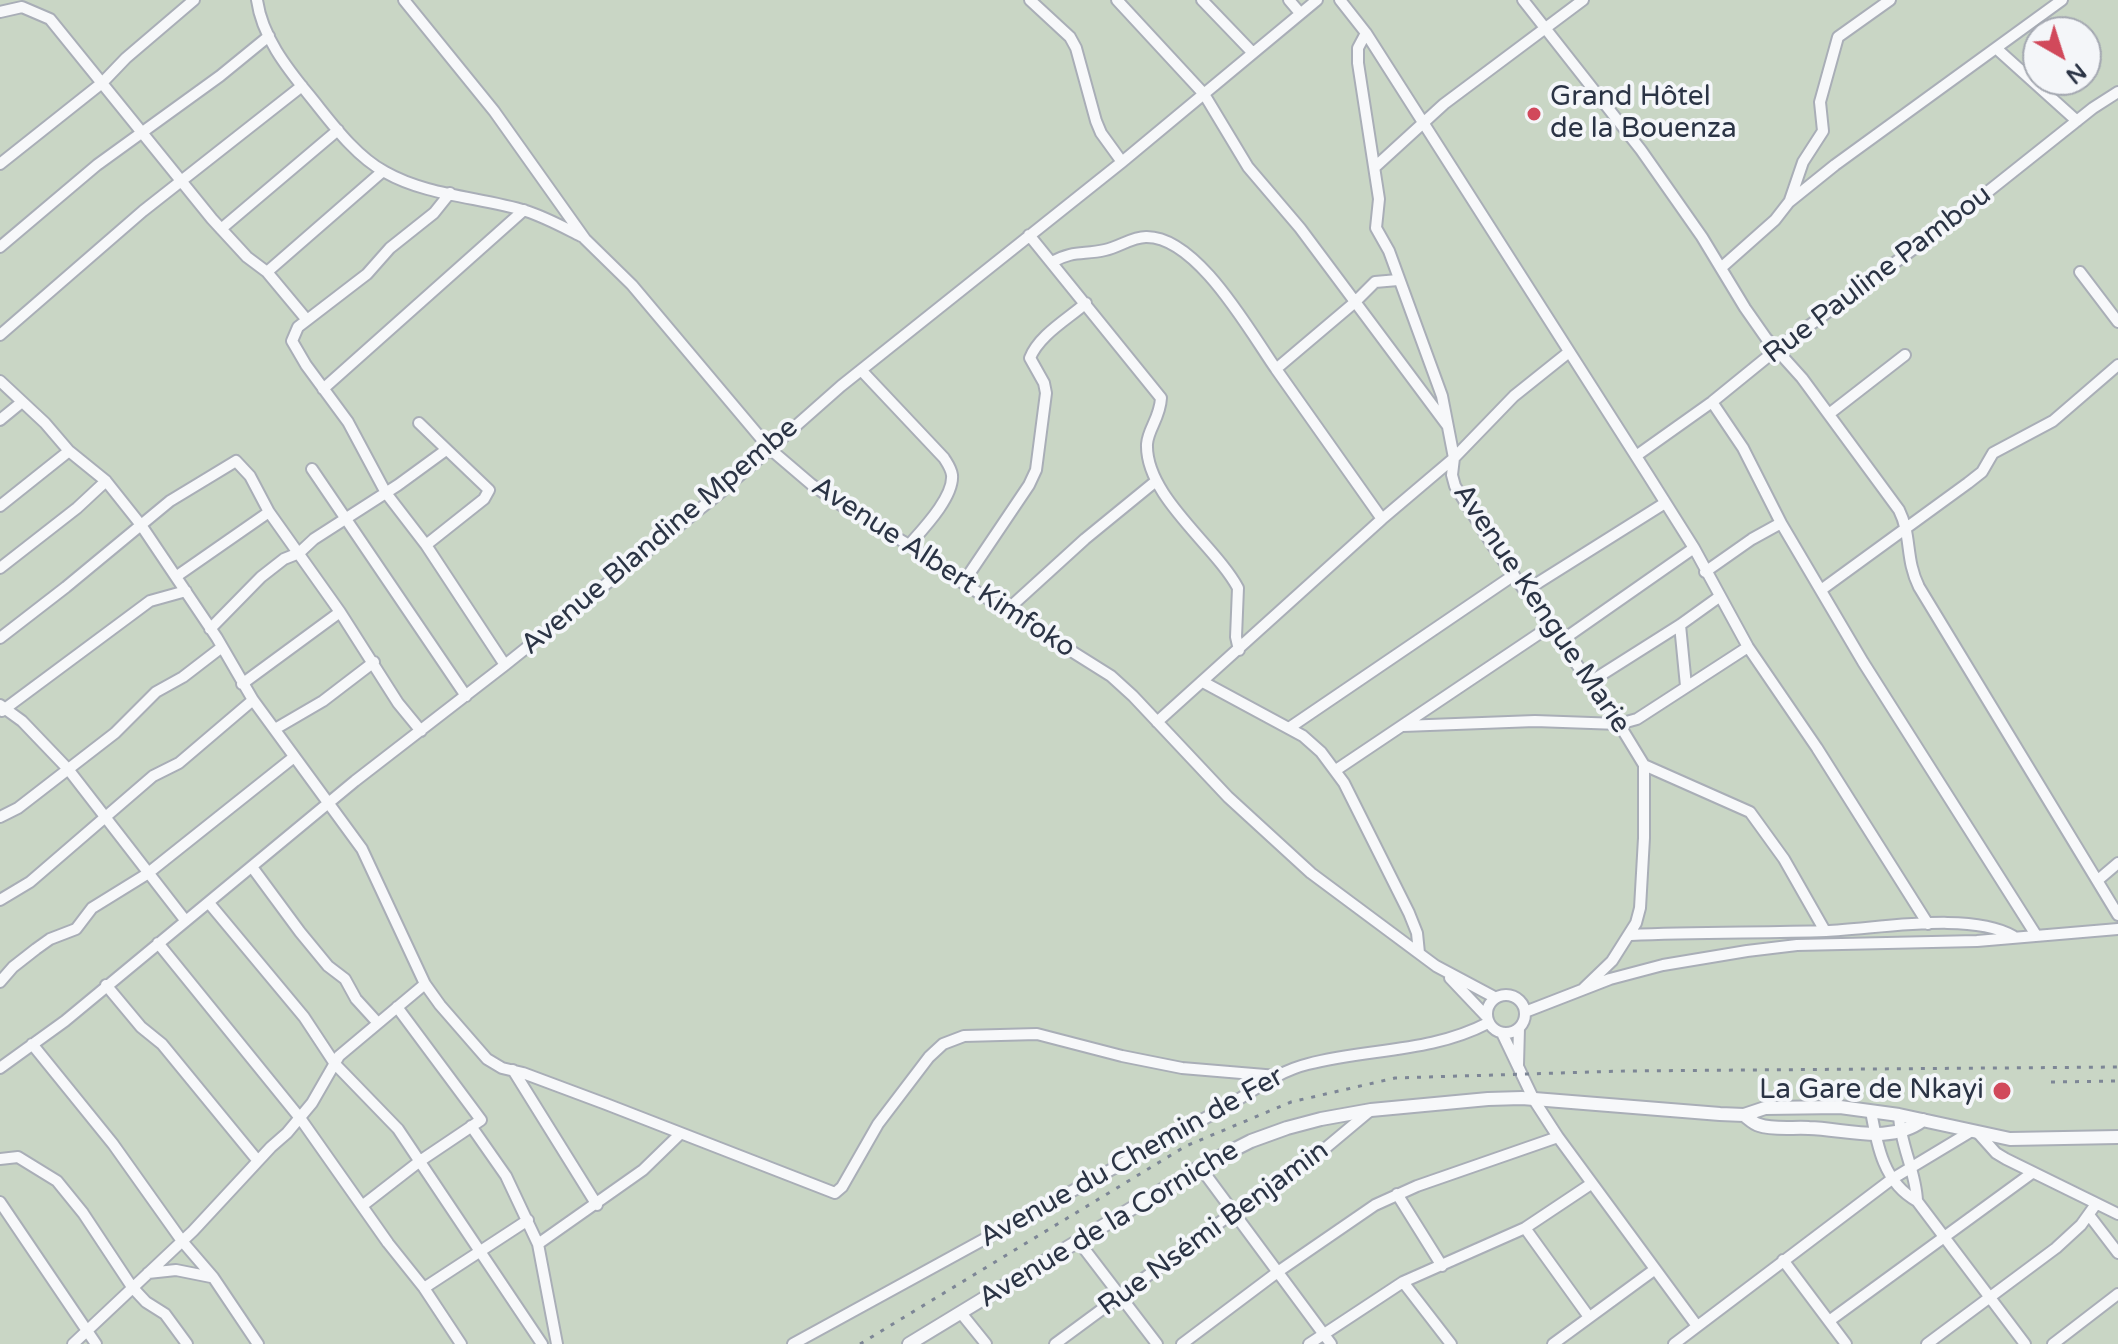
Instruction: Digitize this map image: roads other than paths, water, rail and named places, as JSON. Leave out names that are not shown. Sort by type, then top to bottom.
[{"type":"street","points":[[0,164],[102,83],[126,58],[194,0]]},
{"type":"street","points":[[257,0],[259,14],[269,36],[302,86],[338,130],[383,171],[450,193],[524,210],[585,239]]},
{"type":"street","name":"Avenue Albert Kimfoko","points":[[404,0],[494,111],[585,239],[605,255],[632,285],[770,449],[841,505],[909,545],[963,583],[1111,676],[1228,797],[1311,873],[1443,970],[1496,998]]},
{"type":"street","points":[[1030,0],[1070,37],[1076,48],[1096,121],[1122,162]]},
{"type":"street","points":[[1117,0],[1204,94],[1248,167],[1300,228],[1448,426]]},
{"type":"street","points":[[1202,0],[1252,52]]},
{"type":"street","points":[[1289,0],[1300,13]]},
{"type":"street","name":"Avenue Blandine Mpembe","points":[[0,1068],[65,1021],[327,805],[721,492],[861,370],[1122,162],[1317,0]]},
{"type":"street","points":[[1340,0],[1366,33],[1516,265],[1694,548],[1748,647],[1817,748],[1928,924]]},
{"type":"street","points":[[1523,0],[1641,150],[1776,350],[1881,482],[1907,527],[1909,564],[1919,587],[2118,915]]},
{"type":"street","points":[[1375,167],[1423,123],[1583,0]]},
{"type":"street","points":[[1789,202],[1803,162],[1823,131],[1820,102],[1838,37],[1890,0]]},
{"type":"street","points":[[1722,267],[1775,220],[1789,202],[1835,165],[2062,0]]},
{"type":"street","points":[[0,12],[23,4],[50,19],[221,229],[247,257],[267,272],[307,320]]},
{"type":"street","name":"Avenue Kengue Marie","points":[[1366,33],[1358,48],[1358,63],[1379,199],[1376,228],[1389,251],[1444,405],[1454,458],[1452,475],[1460,496],[1619,724],[1644,765],[1640,908],[1631,935],[1612,961],[1584,988]]},
{"type":"street","points":[[0,247],[97,165],[220,76],[269,36]]},
{"type":"street","points":[[1997,49],[2077,121]]},
{"type":"street","points":[[0,335],[180,180],[302,86]]},
{"type":"street","name":"Rue Pauline Pambou","points":[[1636,456],[1712,402],[1776,350],[1946,225],[2118,92]]},
{"type":"street","points":[[221,229],[338,130]]},
{"type":"street","points":[[267,272],[383,171]]},
{"type":"street","points":[[450,193],[434,213],[390,248],[367,274],[295,331],[292,341],[348,422],[386,493],[426,545],[505,665]]},
{"type":"street","points":[[323,389],[524,210]]},
{"type":"street","points":[[1029,235],[1161,398],[1159,413],[1147,440],[1156,481],[1238,588],[1236,637],[1239,650]]},
{"type":"street","points":[[1052,262],[1075,252],[1103,251],[1148,237],[1169,243],[1192,257],[1220,288],[1382,519]]},
{"type":"street","points":[[2080,272],[2118,322]]},
{"type":"street","points":[[1276,369],[1375,282],[1398,280]]},
{"type":"street","points":[[963,583],[1036,470],[1046,393],[1030,358],[1032,352],[1086,303]]},
{"type":"street","points":[[1157,722],[1454,458],[1514,396],[1569,352]]},
{"type":"street","points":[[1829,414],[1905,355]]},
{"type":"street","points":[[1821,590],[1975,478],[1993,453],[2053,421],[2118,365]]},
{"type":"street","points":[[861,370],[944,458],[952,471],[952,480],[940,508],[909,545]]},
{"type":"street","points":[[0,381],[45,423],[69,451],[106,481],[141,525],[177,576],[242,684],[327,805],[365,853],[425,984],[487,1059],[502,1068],[835,1193],[842,1187],[887,1111],[929,1057],[943,1044],[964,1036],[1037,1034],[1182,1068],[1277,1076]]},
{"type":"street","points":[[0,420],[22,402]]},
{"type":"street","points":[[1712,402],[1743,448],[1781,523],[1863,662],[2036,935]]},
{"type":"street","points":[[419,423],[483,481],[489,493],[426,545]]},
{"type":"street","points":[[210,629],[261,577],[284,559],[299,553],[304,546],[446,450]]},
{"type":"street","points":[[0,506],[69,451]]},
{"type":"street","points":[[0,638],[188,488],[236,461],[250,476],[269,512],[374,662],[398,703],[421,731]]},
{"type":"street","points":[[312,469],[466,696]]},
{"type":"street","points":[[0,568],[77,508],[106,481]]},
{"type":"street","points":[[1007,610],[1085,539],[1156,481]]},
{"type":"street","points":[[1525,591],[1665,503]]},
{"type":"street","points":[[177,576],[269,512]]},
{"type":"street","points":[[1705,572],[1781,523]]},
{"type":"street","points":[[1561,641],[1694,548]]},
{"type":"street","points":[[1289,728],[1514,575]]},
{"type":"street","points":[[185,920],[68,769],[22,721],[2,709],[150,601],[186,591]]},
{"type":"street","points":[[1590,682],[1719,597]]},
{"type":"street","points":[[242,684],[340,612]]},
{"type":"street","points":[[1680,625],[1686,686]]},
{"type":"street","points":[[1336,770],[1549,627]]},
{"type":"street","points":[[0,817],[18,808],[115,733],[156,692],[183,677],[222,647]]},
{"type":"street","points":[[1403,726],[1535,721],[1619,724],[1637,719],[1748,647]]},
{"type":"street","points":[[275,729],[323,701],[374,662]]},
{"type":"street","points":[[1203,682],[1289,728],[1313,744],[1336,770],[1409,913],[1417,933],[1419,953]]},
{"type":"street","points":[[0,900],[53,864],[105,815],[153,776],[179,763],[253,700]]},
{"type":"street","points":[[0,982],[36,949],[50,939],[76,929],[92,908],[147,874],[294,757]]},
{"type":"street","points":[[1644,765],[1750,812],[1779,851],[1825,931]]},
{"type":"street","points":[[2098,880],[2118,863]]},
{"type":"street","points":[[252,867],[300,932],[328,966],[345,979],[356,999],[377,1022]]},
{"type":"street","points":[[209,903],[304,1017],[335,1064],[398,1129],[542,1344]]},
{"type":"street","points":[[1631,935],[1825,931],[1928,924],[1985,925],[2015,937]]},
{"type":"street","points":[[1525,1012],[1584,988],[1663,965],[1747,951],[1797,945],[1977,941],[2118,929]]},
{"type":"street","points":[[158,943],[300,1118],[461,1344]]},
{"type":"street","name":"Avenue Albert Kimfoko","points":[[1443,970],[1487,1019]]},
{"type":"street","points":[[73,1344],[182,1241],[300,1118],[339,1056],[425,984]]},
{"type":"street","points":[[106,985],[141,1027],[162,1044],[258,1161]]},
{"type":"street","points":[[1502,1033],[1511,1033],[1524,1021],[1525,1012],[1517,998],[1507,995],[1496,998],[1489,1005],[1487,1019],[1502,1033],[1534,1100],[1558,1137],[1697,1326]]},
{"type":"street","points":[[362,1206],[420,1161],[481,1120],[397,1007]]},
{"type":"street","name":"Avenue du Chemin de Fer","points":[[793,1344],[1277,1076],[1308,1064],[1391,1052],[1455,1038],[1487,1019]]},
{"type":"street","points":[[1518,1067],[1519,1028]]},
{"type":"street","points":[[32,1044],[113,1144],[182,1241],[213,1277],[258,1344]]},
{"type":"street","points":[[513,1070],[597,1205]]},
{"type":"street","name":"Avenue de la Corniche","points":[[909,1344],[1200,1167],[1251,1141],[1321,1119],[1371,1110],[1488,1099],[1744,1115],[1765,1108],[1840,1107],[1899,1115],[2010,1139],[2118,1137]]},
{"type":"street","name":"Rue Nsémi Benjamin","points":[[1055,1344],[1322,1151],[1371,1110]]},
{"type":"street","points":[[1871,1111],[1879,1153],[1892,1179],[1903,1193],[1917,1201],[2025,1344]]},
{"type":"street","name":"Avenue de la Corniche","points":[[1744,1115],[1759,1125],[1832,1129],[1861,1135],[1900,1130],[1923,1120]]},
{"type":"street","points":[[1899,1115],[1900,1130],[1917,1186],[1917,1201]]},
{"type":"street","points":[[471,1126],[506,1176],[538,1244],[557,1344]]},
{"type":"street","points":[[1674,1344],[1892,1179],[1975,1133],[1996,1153],[2118,1214]]},
{"type":"street","points":[[538,1244],[643,1170],[680,1134]]},
{"type":"street","points":[[1182,1344],[1346,1224],[1397,1194],[1558,1137]]},
{"type":"street","points":[[0,1159],[18,1157],[57,1181],[83,1213],[132,1287],[146,1302],[165,1314],[187,1344]]},
{"type":"street","points":[[1200,1167],[1331,1344]]},
{"type":"street","points":[[1829,1321],[2032,1173]]},
{"type":"street","points":[[1309,1344],[1403,1282],[1525,1228],[1591,1184]]},
{"type":"street","points":[[1397,1194],[1442,1266]]},
{"type":"street","points":[[0,1202],[5,1219],[96,1344]]},
{"type":"street","points":[[1927,1344],[2056,1248],[2096,1204]]},
{"type":"street","points":[[2089,1215],[2118,1253]]},
{"type":"street","points":[[424,1288],[528,1220]]},
{"type":"street","points":[[1525,1228],[1589,1317]]},
{"type":"street","points":[[1079,1242],[1157,1344]]},
{"type":"street","points":[[1783,1260],[1846,1344]]},
{"type":"street","points":[[147,1273],[176,1270],[213,1277]]},
{"type":"street","points":[[1553,1344],[1654,1270]]},
{"type":"street","points":[[1403,1282],[1451,1344]]},
{"type":"street","points":[[2053,1344],[2118,1294]]},
{"type":"street","points":[[961,1313],[986,1344]]},
{"type":"railway","points":[[860,1344],[1186,1146],[1291,1102],[1395,1078],[1625,1071],[2118,1067]]},
{"type":"railway","points":[[2051,1082],[2118,1081]]},
{"type":"place","name":"Grand Hôtel de la Bouenza","points":[[1534,114]]},
{"type":"place","name":"La Gare de Nkayi","points":[[2002,1091]]}]
